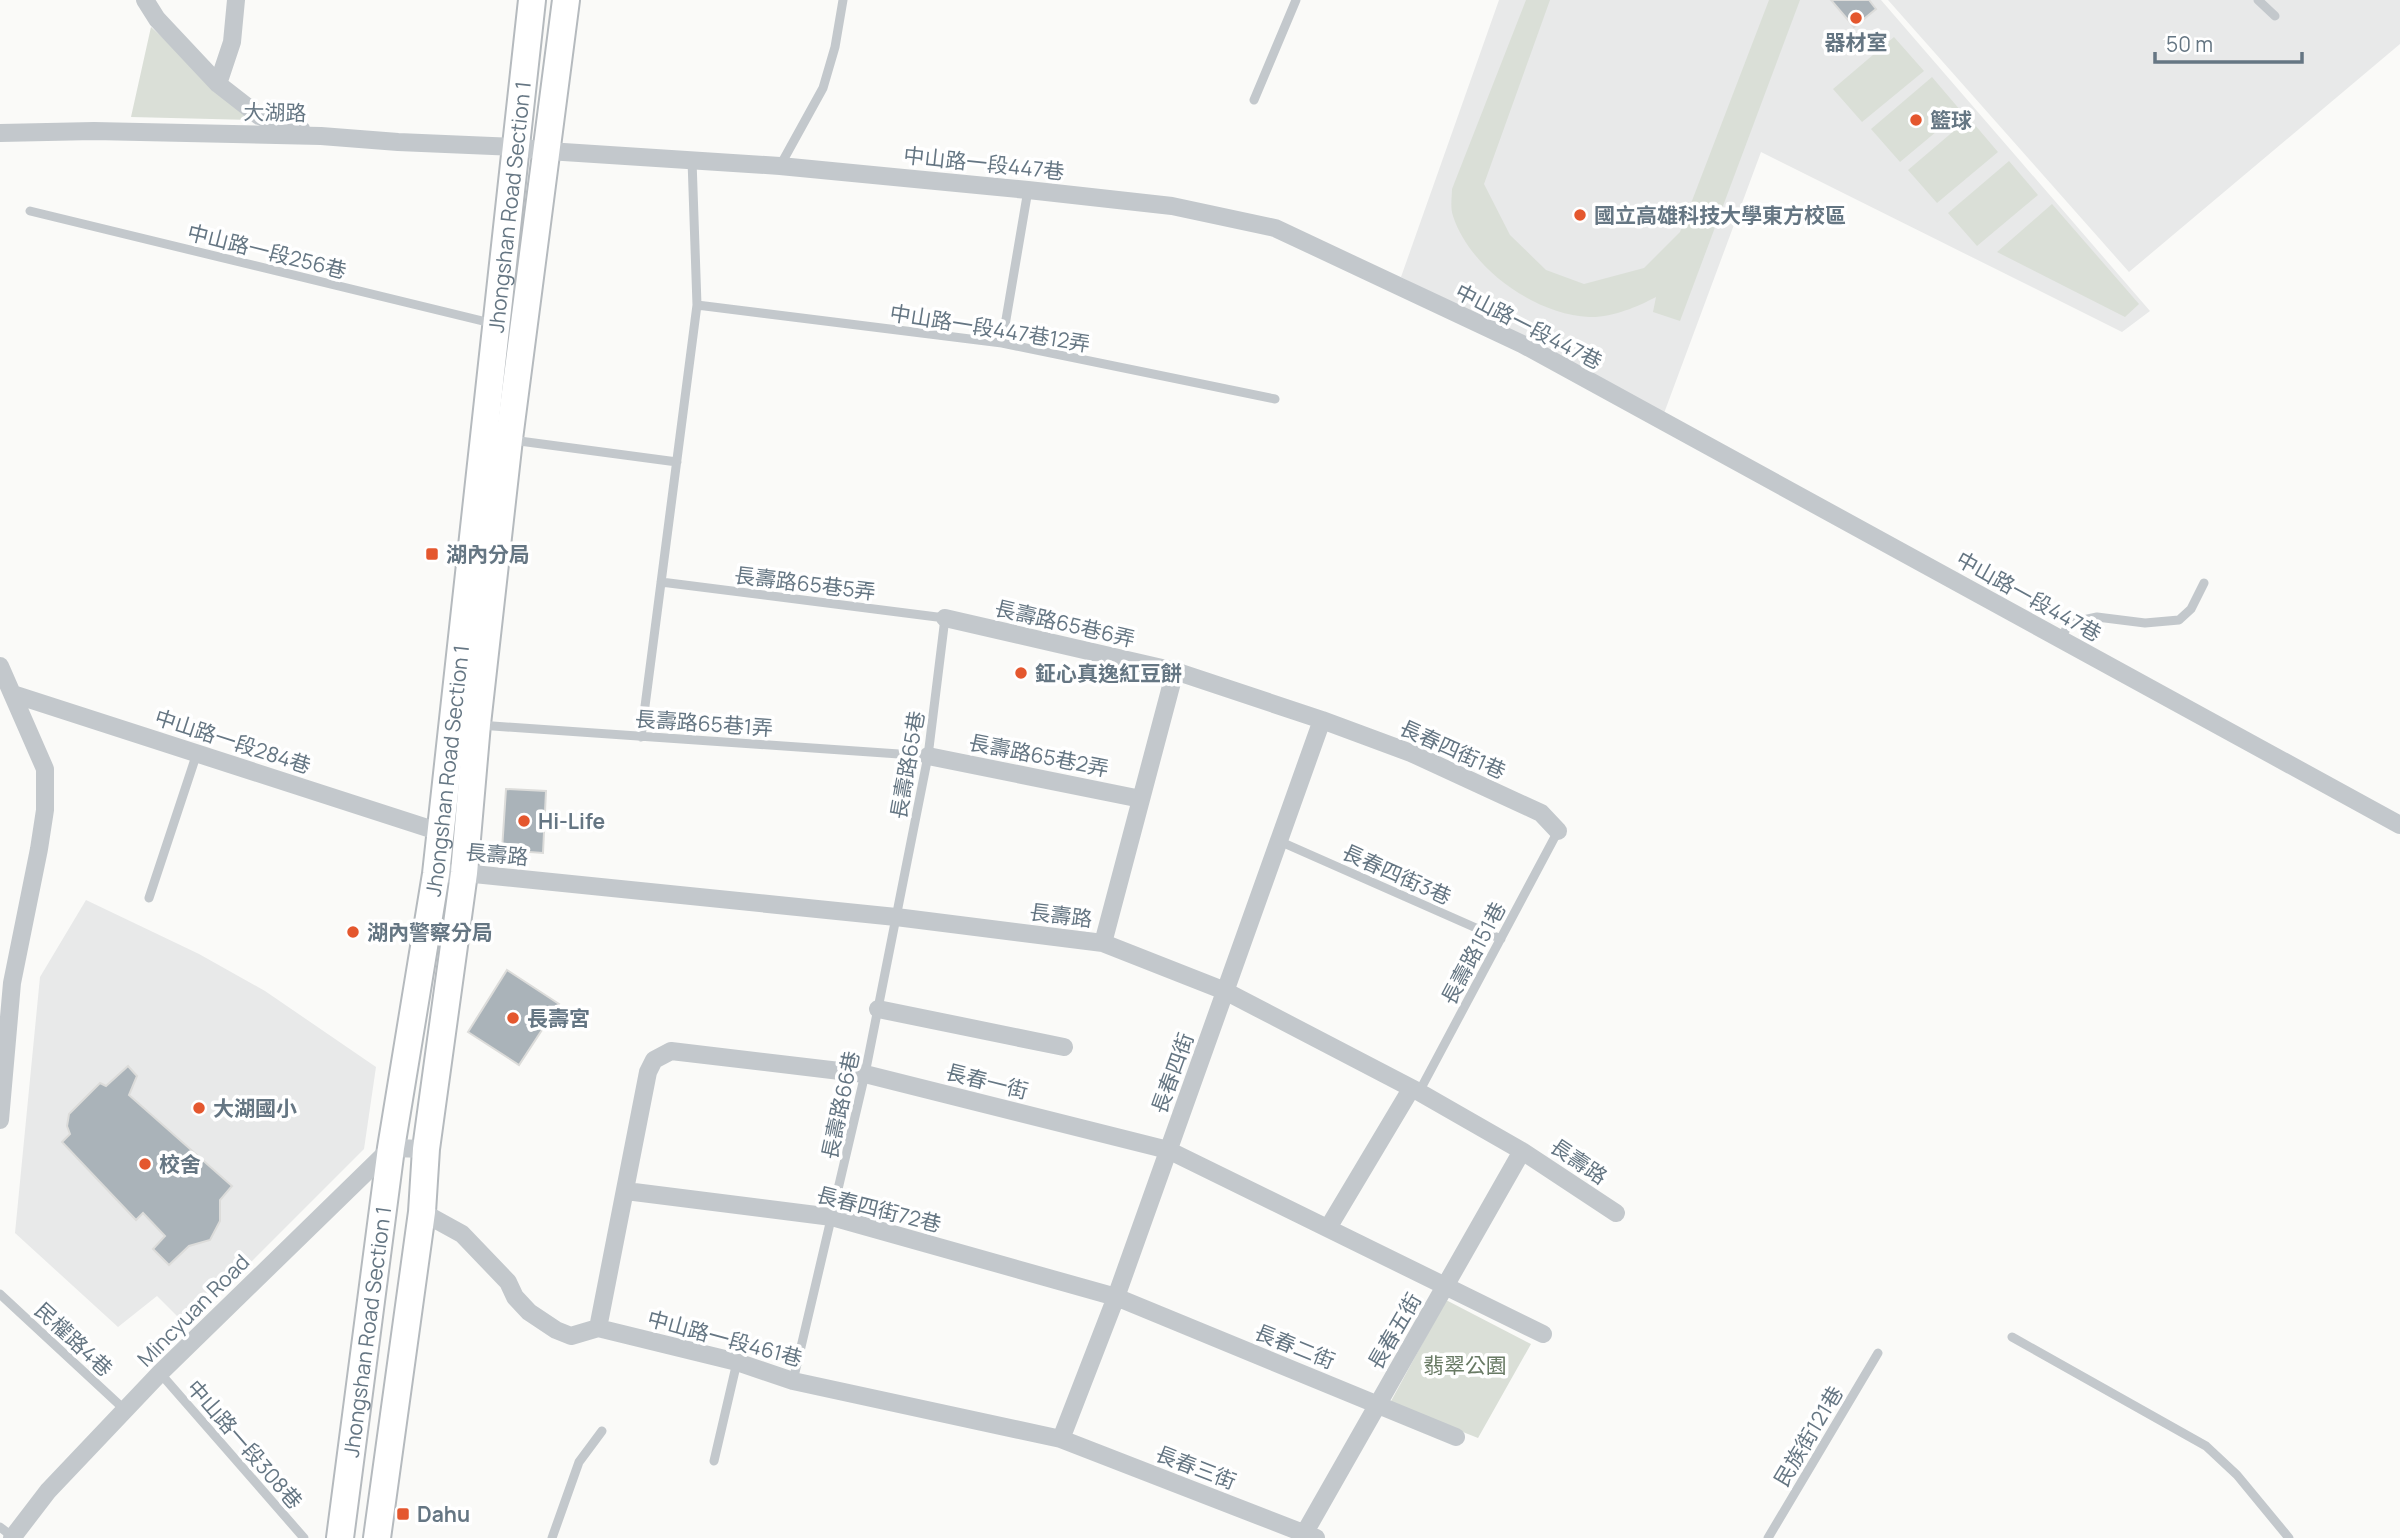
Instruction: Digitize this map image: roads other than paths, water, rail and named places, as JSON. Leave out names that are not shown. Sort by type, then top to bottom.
[{"type":"main road","name":"Jhongshan Road Section 1","points":[[340,1538],[391,1148],[436,874],[532,0]]},
{"type":"main road","name":"Jhongshan Road Section 1","points":[[377,1538],[422,1212],[426,1149],[464,873],[477,724],[509,439],[566,0]]},
{"type":"street","points":[[145,0],[157,19],[218,84],[259,116],[321,136]]},
{"type":"street","points":[[218,84],[232,42],[236,0]]},
{"type":"street","name":"大湖路","points":[[0,133],[94,131],[321,136],[548,151]]},
{"type":"street","name":"中山路一段447巷","points":[[548,151],[780,166],[1028,190],[1172,206],[1275,228],[1522,344],[2400,825]]},
{"type":"street","name":"長壽路65巷6弄","points":[[945,618],[1175,671],[1322,720]]},
{"type":"street","points":[[0,666],[45,769],[44,810],[12,983],[0,1120]]},
{"type":"street","points":[[1103,943],[1175,671]]},
{"type":"street","name":"中山路一段284巷","points":[[13,694],[440,832]]},
{"type":"street","name":"長春四街1巷","points":[[1322,720],[1411,753],[1541,813],[1558,831]]},
{"type":"street","name":"長春四街","points":[[1061,1439],[1116,1297],[1322,720]]},
{"type":"street","name":"長壽路65巷2弄","points":[[928,756],[1141,799]]},
{"type":"street","name":"長壽路","points":[[436,874],[464,873],[896,917],[1103,943],[1225,991],[1415,1090],[1522,1151],[1616,1213]]},
{"type":"street","points":[[878,1009],[1064,1047]]},
{"type":"street","name":"長春一街","points":[[598,1328],[648,1072],[654,1060],[671,1051],[865,1074],[1168,1150],[1543,1334]]},
{"type":"street","points":[[1328,1228],[1415,1090]]},
{"type":"street","points":[[391,1148],[426,1149]]},
{"type":"street","name":"Mincyuan Road","points":[[8,1534],[160,1373],[391,1148]]},
{"type":"street","name":"長春五街","points":[[1310,1536],[1377,1405],[1522,1151]]},
{"type":"street","name":"長春四街72巷","points":[[626,1191],[832,1217],[1116,1297]]},
{"type":"street","name":"中山路一段461巷","points":[[422,1212],[462,1234],[508,1283],[521,1303],[540,1320],[570,1336],[598,1328],[737,1362],[793,1381],[1061,1439]]},
{"type":"street","name":"長春二街","points":[[1116,1297],[1456,1437]]},
{"type":"street","name":"長春三街","points":[[1061,1439],[1310,1536]]},
{"type":"lane","points":[[780,166],[823,88],[835,47],[844,0]]},
{"type":"lane","points":[[1254,100],[1296,0]]},
{"type":"lane","points":[[2258,0],[2275,16]]},
{"type":"lane","points":[[641,737],[697,305],[692,160]]},
{"type":"lane","points":[[1002,343],[1028,190]]},
{"type":"lane","name":"中山路一段256巷","points":[[30,211],[497,324]]},
{"type":"lane","name":"中山路一段447巷12弄","points":[[697,305],[1002,343],[1275,399]]},
{"type":"lane","points":[[509,439],[677,462]]},
{"type":"lane","name":"長壽路65巷5弄","points":[[661,582],[945,618]]},
{"type":"lane","points":[[2062,639],[2069,623],[2097,618],[2146,622],[2179,620],[2191,610],[2204,583]]},
{"type":"lane","name":"長壽路65巷","points":[[896,917],[928,756],[945,618]]},
{"type":"lane","name":"長壽路65巷1弄","points":[[477,724],[928,756]]},
{"type":"lane","points":[[149,898],[197,753]]},
{"type":"lane","name":"長壽路151巷","points":[[1415,1090],[1501,939],[1558,831]]},
{"type":"lane","name":"長春四街3巷","points":[[1279,841],[1501,939]]},
{"type":"lane","name":"長壽路66巷","points":[[793,1381],[865,1074],[896,917]]},
{"type":"lane","name":"民權路4巷","points":[[0,1294],[125,1410]]},
{"type":"lane","points":[[2012,1337],[2206,1446],[2237,1475],[2289,1538]]},
{"type":"lane","name":"民族街121巷","points":[[1768,1538],[1878,1353]]},
{"type":"lane","points":[[714,1461],[737,1362]]},
{"type":"lane","name":"中山路一段308巷","points":[[160,1373],[304,1538]]},
{"type":"lane","points":[[552,1538],[579,1462],[602,1432]]},
{"type":"place","name":"器材室","points":[[1856,18]]},
{"type":"place","name":"籃球","points":[[1916,120]]},
{"type":"place","name":"國立高雄科技大學東方校區","points":[[1580,215]]},
{"type":"place","name":"湖內分局","points":[[432,554]]},
{"type":"place","name":"鉦心真逸紅豆餅","points":[[1021,673]]},
{"type":"place","name":"Hi-Life","points":[[524,821]]},
{"type":"place","name":"湖內警察分局","points":[[353,932]]},
{"type":"place","name":"長壽宮","points":[[513,1018]]},
{"type":"place","name":"大湖國小","points":[[199,1108]]},
{"type":"place","name":"校舍","points":[[145,1164]]},
{"type":"place","name":"Dahu","points":[[403,1514]]},
{"type":"park label","name":"翡翠公園","points":[[1465,1365]]}]
